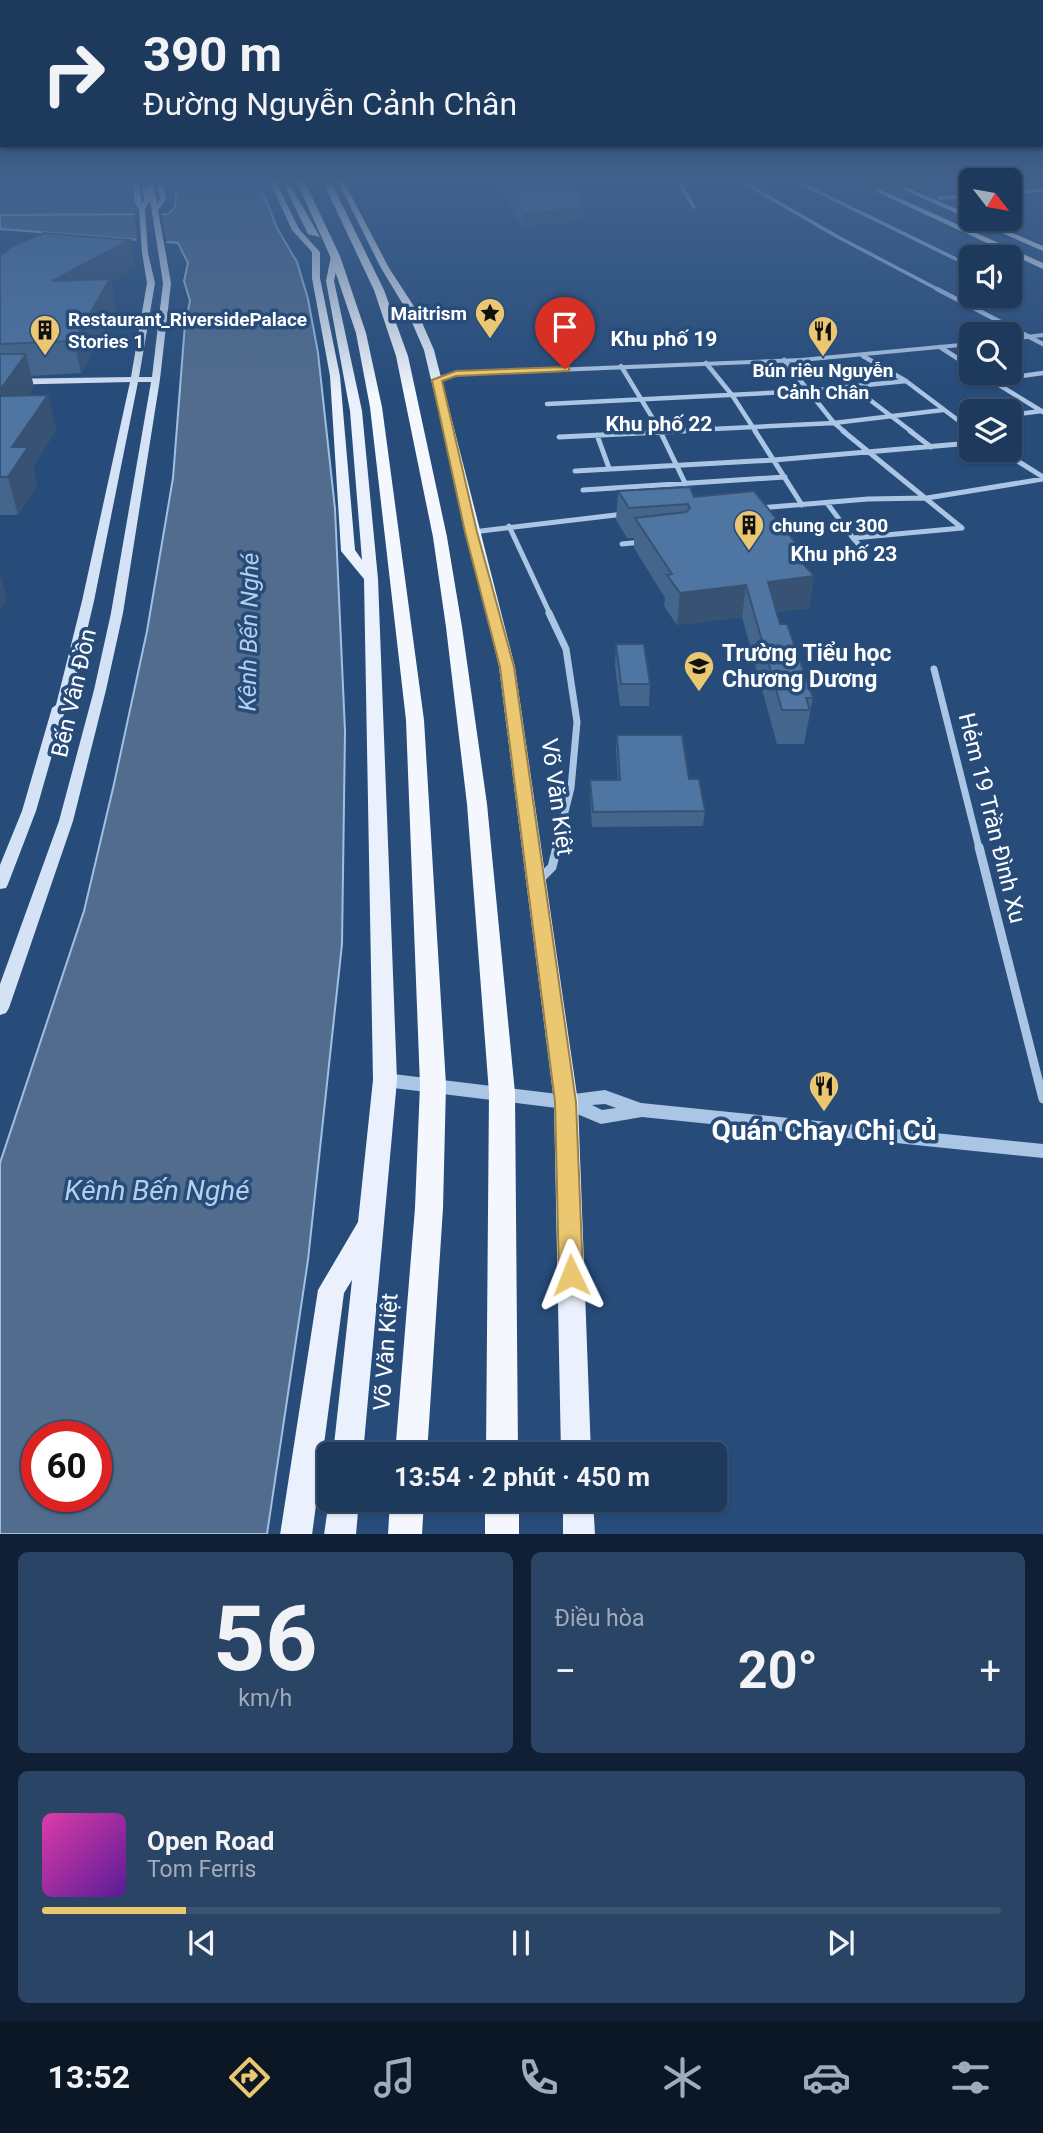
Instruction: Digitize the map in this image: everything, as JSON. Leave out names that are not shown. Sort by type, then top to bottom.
[{"type":"highway","name":"Võ Văn Kiệt","points":[[333,252],[361,333],[376,407],[415,720],[433,1085],[429,1208],[412,1442]]},
{"type":"highway","points":[[362,252],[395,332],[416,417],[440,537],[477,804],[502,1093],[502,1442]]},
{"type":"highway","points":[[405,1534],[406,1512]]},
{"type":"highway","points":[[502,1512],[502,1534]]},
{"type":"main road","name":"Bến Vân Đồn","points":[[0,884],[29,811],[59,708],[62,707],[88,601],[151,283],[145,252]]},
{"type":"main road","name":"Bến Vân Đồn","points":[[0,1008],[66,821],[117,613],[156,379],[167,283],[162,252]]},
{"type":"main road","points":[[316,252],[316,278],[335,376],[348,551],[372,579]]},
{"type":"main road","name":"Võ Văn Kiệt","points":[[377,252],[421,329],[435,374],[471,532],[507,667],[566,1102],[576,1442]]},
{"type":"main road","points":[[1027,252],[1043,264]]},
{"type":"main road","points":[[1022,254],[1036,252]]},
{"type":"main road","name":"Võ Văn Kiệt","points":[[335,256],[330,281],[356,411],[372,579],[385,1080],[349,1442]]},
{"type":"main road","points":[[1022,256],[1043,264]]},
{"type":"main road","points":[[151,283],[167,283]]},
{"type":"main road","points":[[0,382],[156,379]]},
{"type":"main road","name":"Võ Văn Kiệt","points":[[296,1534],[331,1290],[370,1224]]},
{"type":"main road","points":[[340,1534],[343,1512]]},
{"type":"main road","points":[[578,1512],[579,1534]]},
{"type":"street","points":[[866,252],[1043,344]]},
{"type":"street","points":[[941,252],[959,261]]},
{"type":"street","points":[[1022,338],[1043,335]]},
{"type":"street","points":[[435,374],[863,356],[959,345]]},
{"type":"street","points":[[940,347],[959,359]]},
{"type":"street","points":[[863,356],[906,381],[959,421]]},
{"type":"street","points":[[783,360],[834,422],[962,528],[853,538]]},
{"type":"street","points":[[706,363],[732,395],[802,505]]},
{"type":"street","points":[[621,366],[661,433],[688,491]]},
{"type":"street","points":[[1022,376],[1043,373]]},
{"type":"street","points":[[547,404],[807,391],[906,381]]},
{"type":"street","points":[[1001,385],[1042,412]]},
{"type":"street","points":[[852,387],[931,447]]},
{"type":"street","points":[[559,437],[752,428],[943,410]]},
{"type":"street","points":[[1022,414],[1042,412]]},
{"type":"street","points":[[597,435],[609,468]]},
{"type":"street","points":[[575,471],[774,460],[959,444]]},
{"type":"street","points":[[1018,462],[1043,478]]},
{"type":"street","points":[[583,489],[785,477]]},
{"type":"street","points":[[749,508],[868,499],[927,498],[1043,478]]},
{"type":"street","points":[[827,503],[869,555]]},
{"type":"street","points":[[471,532],[634,514]]},
{"type":"street","points":[[509,526],[566,649],[577,722],[571,789],[552,867],[537,883]]},
{"type":"street","points":[[622,544],[646,541]]},
{"type":"street","name":"Hẻm 19 Trần Ðình Xu","points":[[934,669],[1043,1099]]},
{"type":"street","points":[[385,1080],[566,1102],[601,1116],[640,1110],[1043,1151]]},
{"type":"water","name":"Kênh Bến Nghé","points":[[182,252],[291,252],[297,262],[308,299],[318,353],[335,509],[345,731],[342,944],[308,1260],[267,1534],[0,1534],[0,1163],[84,911],[147,631],[173,478],[185,324],[190,301],[184,281],[188,263]]},
{"type":"building","points":[[5,252],[108,252],[52,281],[110,279],[74,341],[0,344],[0,256]]},
{"type":"building","points":[[0,354],[26,354],[0,390]]},
{"type":"building","points":[[48,395],[12,447],[28,447],[8,477],[0,477],[0,396]]},
{"type":"building","points":[[690,487],[694,497],[754,491],[800,548],[790,549],[814,576],[768,582],[780,624],[787,624],[813,698],[806,698],[810,710],[782,710],[746,585],[680,593],[667,575],[672,574],[635,518],[686,512],[690,508],[688,504],[629,508],[618,491]]},
{"type":"building","points":[[616,644],[644,644],[650,684],[621,684]]},
{"type":"building","points":[[617,735],[682,735],[689,779],[699,779],[705,811],[593,812],[590,780],[620,780]]},
{"type":"place","name":"Maitrism","points":[[490,340]]},
{"type":"place","name":"Restaurant_RiversidePalace Stories 1","points":[[45,357]]},
{"type":"place","name":"Bún riêu Nguyễn Cảnh Chân","points":[[823,358]]},
{"type":"place","name":"chung cư 300","points":[[749,552]]},
{"type":"place","name":"Trường Tiểu học Chương Dương","points":[[699,693]]},
{"type":"place","name":"Quán Chay Chị Củ","points":[[824,1113]]},
{"type":"district","name":"Khu phố 19","points":[[664,339]]},
{"type":"district","name":"Khu phố 22","points":[[659,424]]},
{"type":"district","name":"Khu phố 23","points":[[844,554]]},
{"type":"route","points":[[565,369],[456,374],[436,380],[471,532],[507,667],[566,1102],[571,1275]]}]
